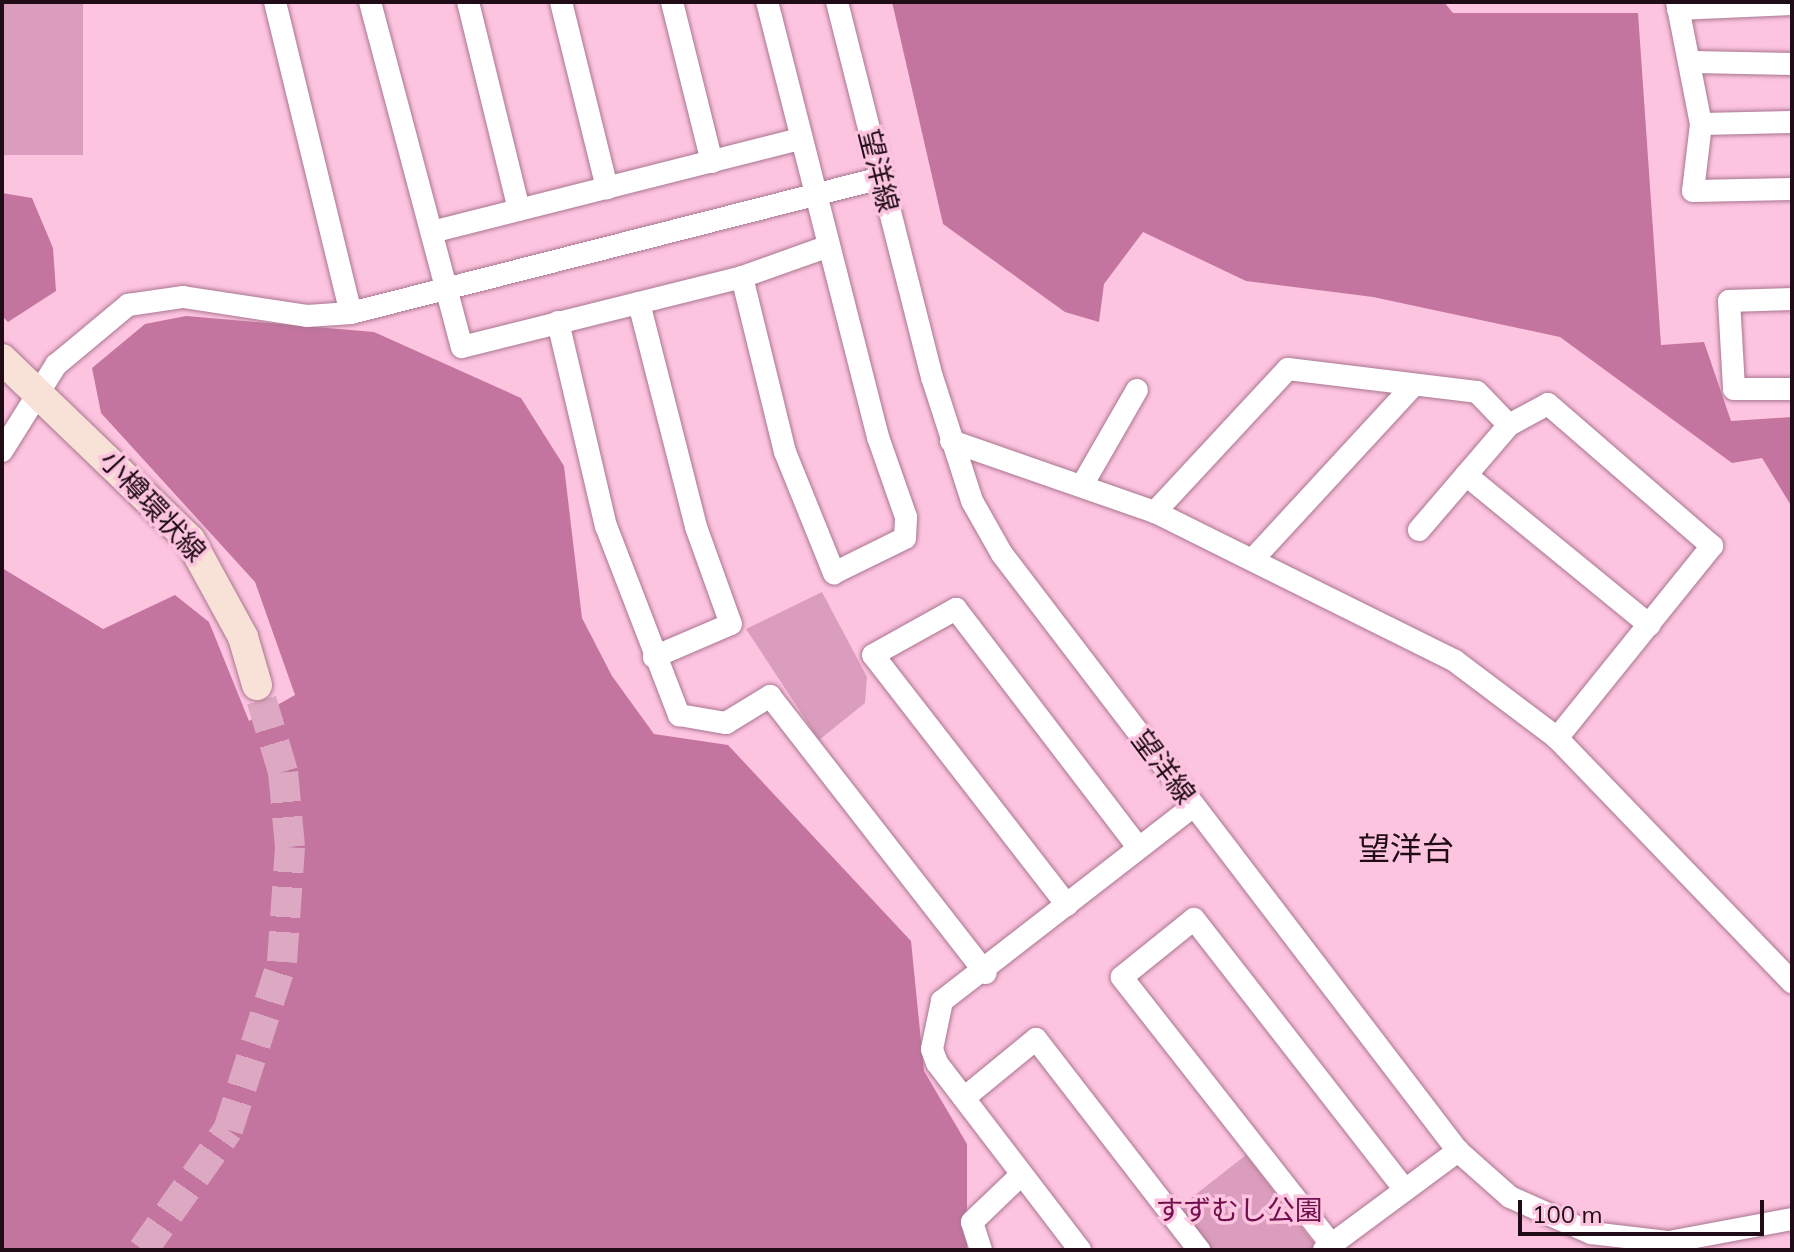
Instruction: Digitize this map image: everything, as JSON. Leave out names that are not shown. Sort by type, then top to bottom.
[{"type":"main road","name":"小樽環状線","points":[[2,359],[190,540],[243,637],[257,685]]},
{"type":"street","points":[[275,2],[351,313]]},
{"type":"street","points":[[370,2],[462,347],[742,277],[829,246]]},
{"type":"street","points":[[468,2],[519,210]]},
{"type":"street","points":[[561,2],[607,188]]},
{"type":"street","points":[[672,2],[712,162]]},
{"type":"street","points":[[742,277],[785,452],[834,573],[905,538],[906,517],[800,139],[767,2]]},
{"type":"street","name":"望洋線","points":[[837,2],[951,441],[972,501],[1002,554],[1458,1151],[1480,1175],[1548,1218],[1591,1233],[1668,1246],[1792,1219]]},
{"type":"street","points":[[1778,4],[1678,6],[1693,62],[1701,124],[1693,191],[1792,189]]},
{"type":"street","points":[[1693,62],[1792,64]]},
{"type":"street","points":[[1701,124],[1792,122]]},
{"type":"street","points":[[432,232],[800,139]]},
{"type":"street","points":[[2,451],[82,337],[128,305],[183,297],[307,316],[351,313],[881,178]]},
{"type":"street","points":[[1792,299],[1729,301],[1734,389],[1792,389]]},
{"type":"street","points":[[639,303],[696,527],[731,624],[654,657]]},
{"type":"street","points":[[558,322],[606,526],[654,657],[679,715],[726,723],[770,696],[986,973]]},
{"type":"street","points":[[1155,512],[1288,369],[1412,387],[1477,392],[1509,425]]},
{"type":"street","points":[[1255,557],[1412,387]]},
{"type":"street","points":[[1084,482],[1137,390]]},
{"type":"street","points":[[1419,530],[1509,425],[1548,404],[1712,546],[1557,738]]},
{"type":"street","points":[[951,441],[1084,482],[1155,512],[1255,557],[1455,661],[1557,738],[1792,982]]},
{"type":"street","points":[[1466,475],[1649,625]]},
{"type":"street","points":[[1067,905],[873,655],[956,609],[1138,847]]},
{"type":"street","points":[[1080,1250],[964,1098],[932,1049],[942,1001],[986,973],[1138,847],[1193,806]]},
{"type":"street","points":[[1405,1190],[1194,919],[1122,977],[1328,1247],[1458,1151]]},
{"type":"street","points":[[964,1098],[1036,1039],[1199,1250]]},
{"type":"street","points":[[981,1250],[972,1222],[1021,1175]]},
{"type":"green space","points":[[2,2],[83,2],[83,155],[2,155]]},
{"type":"green space","points":[[822,592],[867,677],[865,703],[819,740],[746,629]]},
{"type":"green space","name":"すずむし公園","points":[[1246,1155],[1316,1246],[1310,1250],[1209,1250],[1177,1209]]},
{"type":"shaded area","points":[[892,2],[1444,2],[1453,13],[1638,13],[1661,345],[1704,342],[1731,421],[1792,417],[1792,507],[1762,458],[1732,463],[1560,337],[1373,297],[1246,281],[1143,232],[1104,284],[1099,322],[1065,312],[943,224]]},
{"type":"shaded area","points":[[2,193],[32,198],[53,248],[56,291],[8,322],[2,316]]},
{"type":"shaded area","points":[[186,316],[374,332],[521,398],[564,466],[582,618],[612,676],[654,734],[728,745],[911,941],[924,1071],[967,1144],[967,1250],[2,1250],[2,568],[103,629],[175,595],[209,622],[249,721],[295,695],[255,582],[101,413],[92,368],[145,324]]},
{"type":"tunnel","points":[[143,1250],[228,1130],[282,962],[290,847],[283,772],[257,685]]},
{"type":"district","name":"望洋台","points":[[1406,848]]}]
